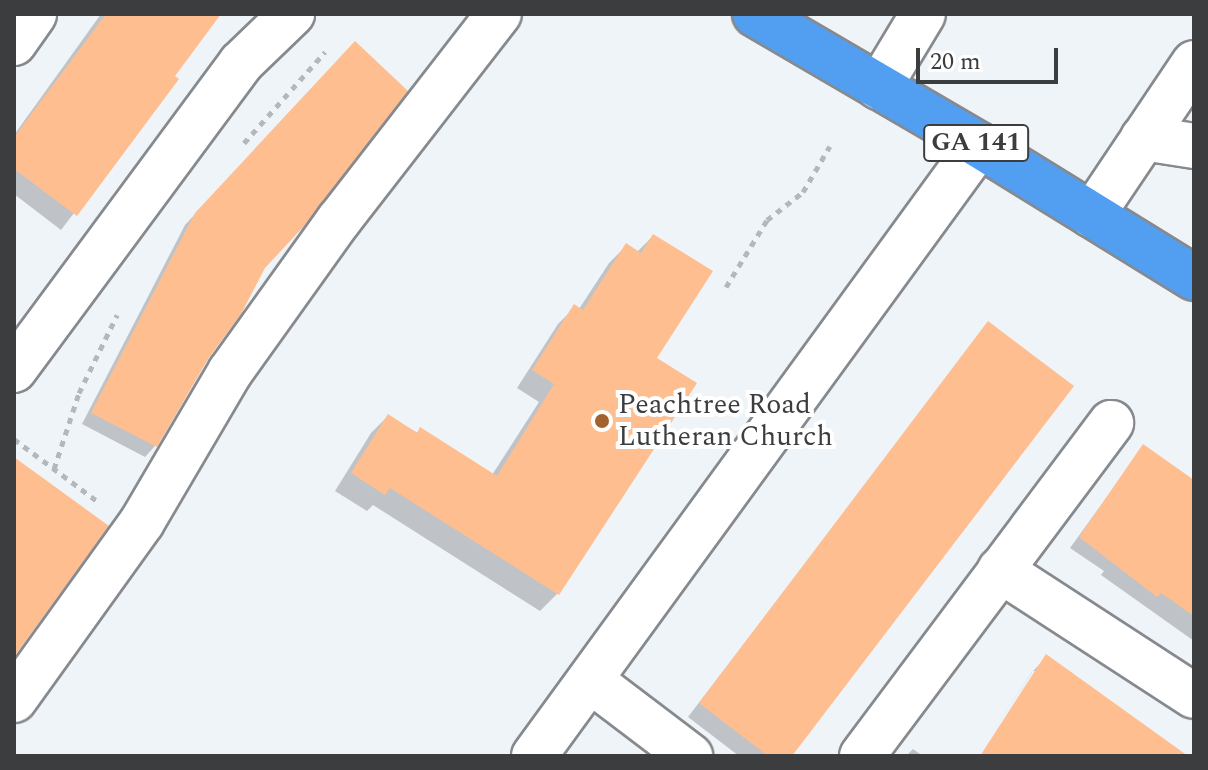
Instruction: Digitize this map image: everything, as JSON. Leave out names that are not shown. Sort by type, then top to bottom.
[{"type":"highway","name":"GA 141","points":[[755,14],[979,145],[1194,278]]},
{"type":"street","points":[[14,43],[34,14]]},
{"type":"street","points":[[14,370],[241,63],[292,14]]},
{"type":"street","points":[[14,700],[142,522],[230,372],[339,220],[499,14]]},
{"type":"street","points":[[879,87],[923,14]]},
{"type":"street","points":[[1092,215],[1194,63]]},
{"type":"street","points":[[1143,138],[1194,146]]},
{"type":"street","points":[[534,756],[979,145]]},
{"type":"street","points":[[862,756],[1111,423]]},
{"type":"street","points":[[1000,570],[1194,696]]},
{"type":"street","points":[[590,680],[690,756]]},
{"type":"path","points":[[233,155],[325,51]]},
{"type":"path","points":[[726,287],[767,220],[803,192],[830,146]]},
{"type":"path","points":[[54,469],[79,393],[119,311]]},
{"type":"path","points":[[14,439],[100,503]]},
{"type":"building","points":[[106,14],[221,14],[175,76],[179,79],[77,216],[14,169],[14,137]]},
{"type":"building","points":[[355,41],[408,91],[305,225],[265,268],[241,314],[208,359],[157,447],[91,413],[195,213]]},
{"type":"building","name":"Peachtree Road Lutheran Church","points":[[653,234],[713,271],[657,358],[697,383],[559,595],[390,488],[385,495],[351,473],[388,414],[417,433],[420,427],[497,476],[554,384],[532,370],[574,304],[583,310],[626,243],[641,253]]},
{"type":"building","points":[[988,321],[1074,386],[792,756],[768,756],[699,703]]},
{"type":"building","points":[[1143,444],[1194,480],[1194,616],[1161,593],[1157,597],[1079,537]]},
{"type":"building","points":[[14,457],[109,526],[14,657]]},
{"type":"building","points":[[1046,654],[1188,756],[980,756]]},
{"type":"place","name":"Peachtree Road Lutheran Church","points":[[602,421]]}]
